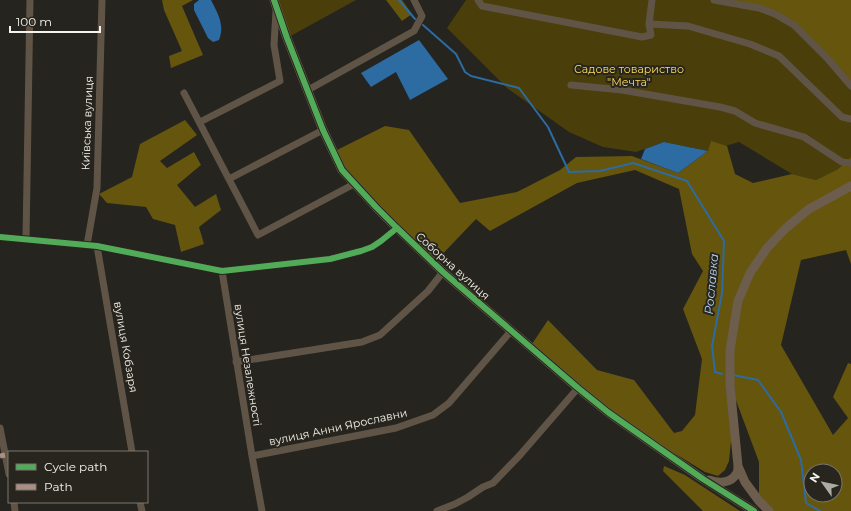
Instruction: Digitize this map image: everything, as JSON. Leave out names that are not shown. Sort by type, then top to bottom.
[{"type":"street","points":[[26,239],[30,0]]},
{"type":"street","name":"Київська вулиця","points":[[87,245],[97,188],[102,0]]},
{"type":"street","points":[[308,90],[414,31],[422,16],[414,0]]},
{"type":"street","points":[[478,0],[482,6],[642,37],[651,35],[649,24],[652,0]]},
{"type":"street","points":[[714,0],[759,8],[775,14],[794,25],[827,58],[851,86]]},
{"type":"street","points":[[200,122],[280,81],[274,45],[276,4]]},
{"type":"street","name":"Соборна вулиця","points":[[276,4],[287,38],[323,130],[342,170],[354,184],[397,228],[444,272],[578,388],[610,413],[703,479],[754,511]]},
{"type":"street","points":[[649,24],[688,26],[750,44],[779,56],[842,117],[851,119]]},
{"type":"street","points":[[571,85],[622,90],[735,111],[755,123],[804,137],[842,162],[851,163]]},
{"type":"street","points":[[184,93],[258,235],[354,184]]},
{"type":"street","points":[[229,179],[323,130]]},
{"type":"street","points":[[703,479],[724,482],[730,480],[737,473],[738,466],[730,385],[730,350],[738,301],[750,273],[767,248],[786,228],[809,209],[851,186]]},
{"type":"street","points":[[0,237],[97,246],[222,271],[330,259],[372,247],[397,228]]},
{"type":"street","name":"вулиця Кобзаря","points":[[97,246],[132,451]]},
{"type":"street","name":"вулиця Незалежності","points":[[222,271],[262,511]]},
{"type":"street","points":[[236,362],[362,342],[380,335],[428,291],[444,272]]},
{"type":"street","name":"вулиця Анни Ярославни","points":[[252,456],[396,428],[433,415],[449,403],[511,331]]},
{"type":"street","points":[[437,511],[455,504],[483,487],[493,483],[520,455],[578,388]]},
{"type":"street","points":[[0,428],[2,456],[8,471]]},
{"type":"street","points":[[738,466],[745,482],[759,501],[769,511]]},
{"type":"green space","points":[[274,0],[356,0],[287,38]]},
{"type":"green space","name":"Садове товариство \"Мечта\"","points":[[466,0],[714,0],[759,8],[794,25],[851,86],[851,157],[838,169],[816,180],[792,174],[739,142],[708,151],[664,142],[636,152],[603,147],[569,132],[507,88],[447,28]]},
{"type":"shaded area","points":[[162,0],[193,0],[182,6],[203,55],[171,68],[169,56],[182,51],[164,10]]},
{"type":"shaded area","points":[[386,0],[402,0],[412,14],[402,21]]},
{"type":"shaded area","points":[[735,0],[851,0],[851,86],[794,25],[775,14],[734,3]]},
{"type":"shaded area","points":[[185,120],[197,135],[160,161],[167,168],[194,152],[201,165],[177,185],[195,207],[216,194],[221,210],[199,227],[204,244],[181,252],[175,225],[153,219],[146,207],[107,203],[99,194],[132,177],[140,144]]},
{"type":"shaded area","points":[[385,126],[409,130],[460,203],[517,192],[560,170],[576,157],[632,156],[678,173],[708,151],[711,141],[727,146],[735,174],[753,183],[792,174],[816,180],[838,169],[851,157],[851,264],[846,250],[801,260],[781,345],[833,435],[848,418],[833,397],[848,363],[851,364],[851,511],[769,511],[759,501],[759,462],[731,387],[733,422],[729,461],[725,470],[718,476],[705,472],[609,413],[530,347],[548,320],[597,370],[634,380],[674,433],[682,431],[695,415],[702,359],[683,309],[703,271],[692,254],[679,189],[635,170],[577,183],[490,231],[476,219],[434,263],[376,207],[333,152]]},
{"type":"shaded area","points":[[664,466],[685,475],[740,511],[703,511],[663,471]]},
{"type":"water","points":[[199,0],[211,0],[214,5],[221,24],[221,35],[219,40],[213,42],[208,38],[194,10],[194,4]]},
{"type":"water","points":[[419,40],[448,79],[410,100],[396,72],[371,87],[361,73]]},
{"type":"water","points":[[664,142],[708,151],[678,173],[641,159],[645,149]]},
{"type":"waterway","name":"Рославка","points":[[399,0],[415,19]]},
{"type":"waterway","name":"Рославка","points":[[423,25],[456,54],[465,72],[471,76],[519,88],[548,127],[569,172],[600,171],[633,163],[687,181],[724,241],[722,293],[712,346],[715,372],[722,374]]},
{"type":"waterway","name":"Рославка","points":[[733,375],[758,380],[781,412],[801,460],[806,503],[820,511]]},
{"type":"marked path","points":[[0,456],[5,455]]},
{"type":"cycle path","points":[[274,0],[287,38],[323,130],[342,170],[376,207],[443,272],[609,413],[703,479],[754,511]]},
{"type":"cycle path","points":[[0,237],[97,246],[222,271],[330,259],[372,247],[397,228]]}]
